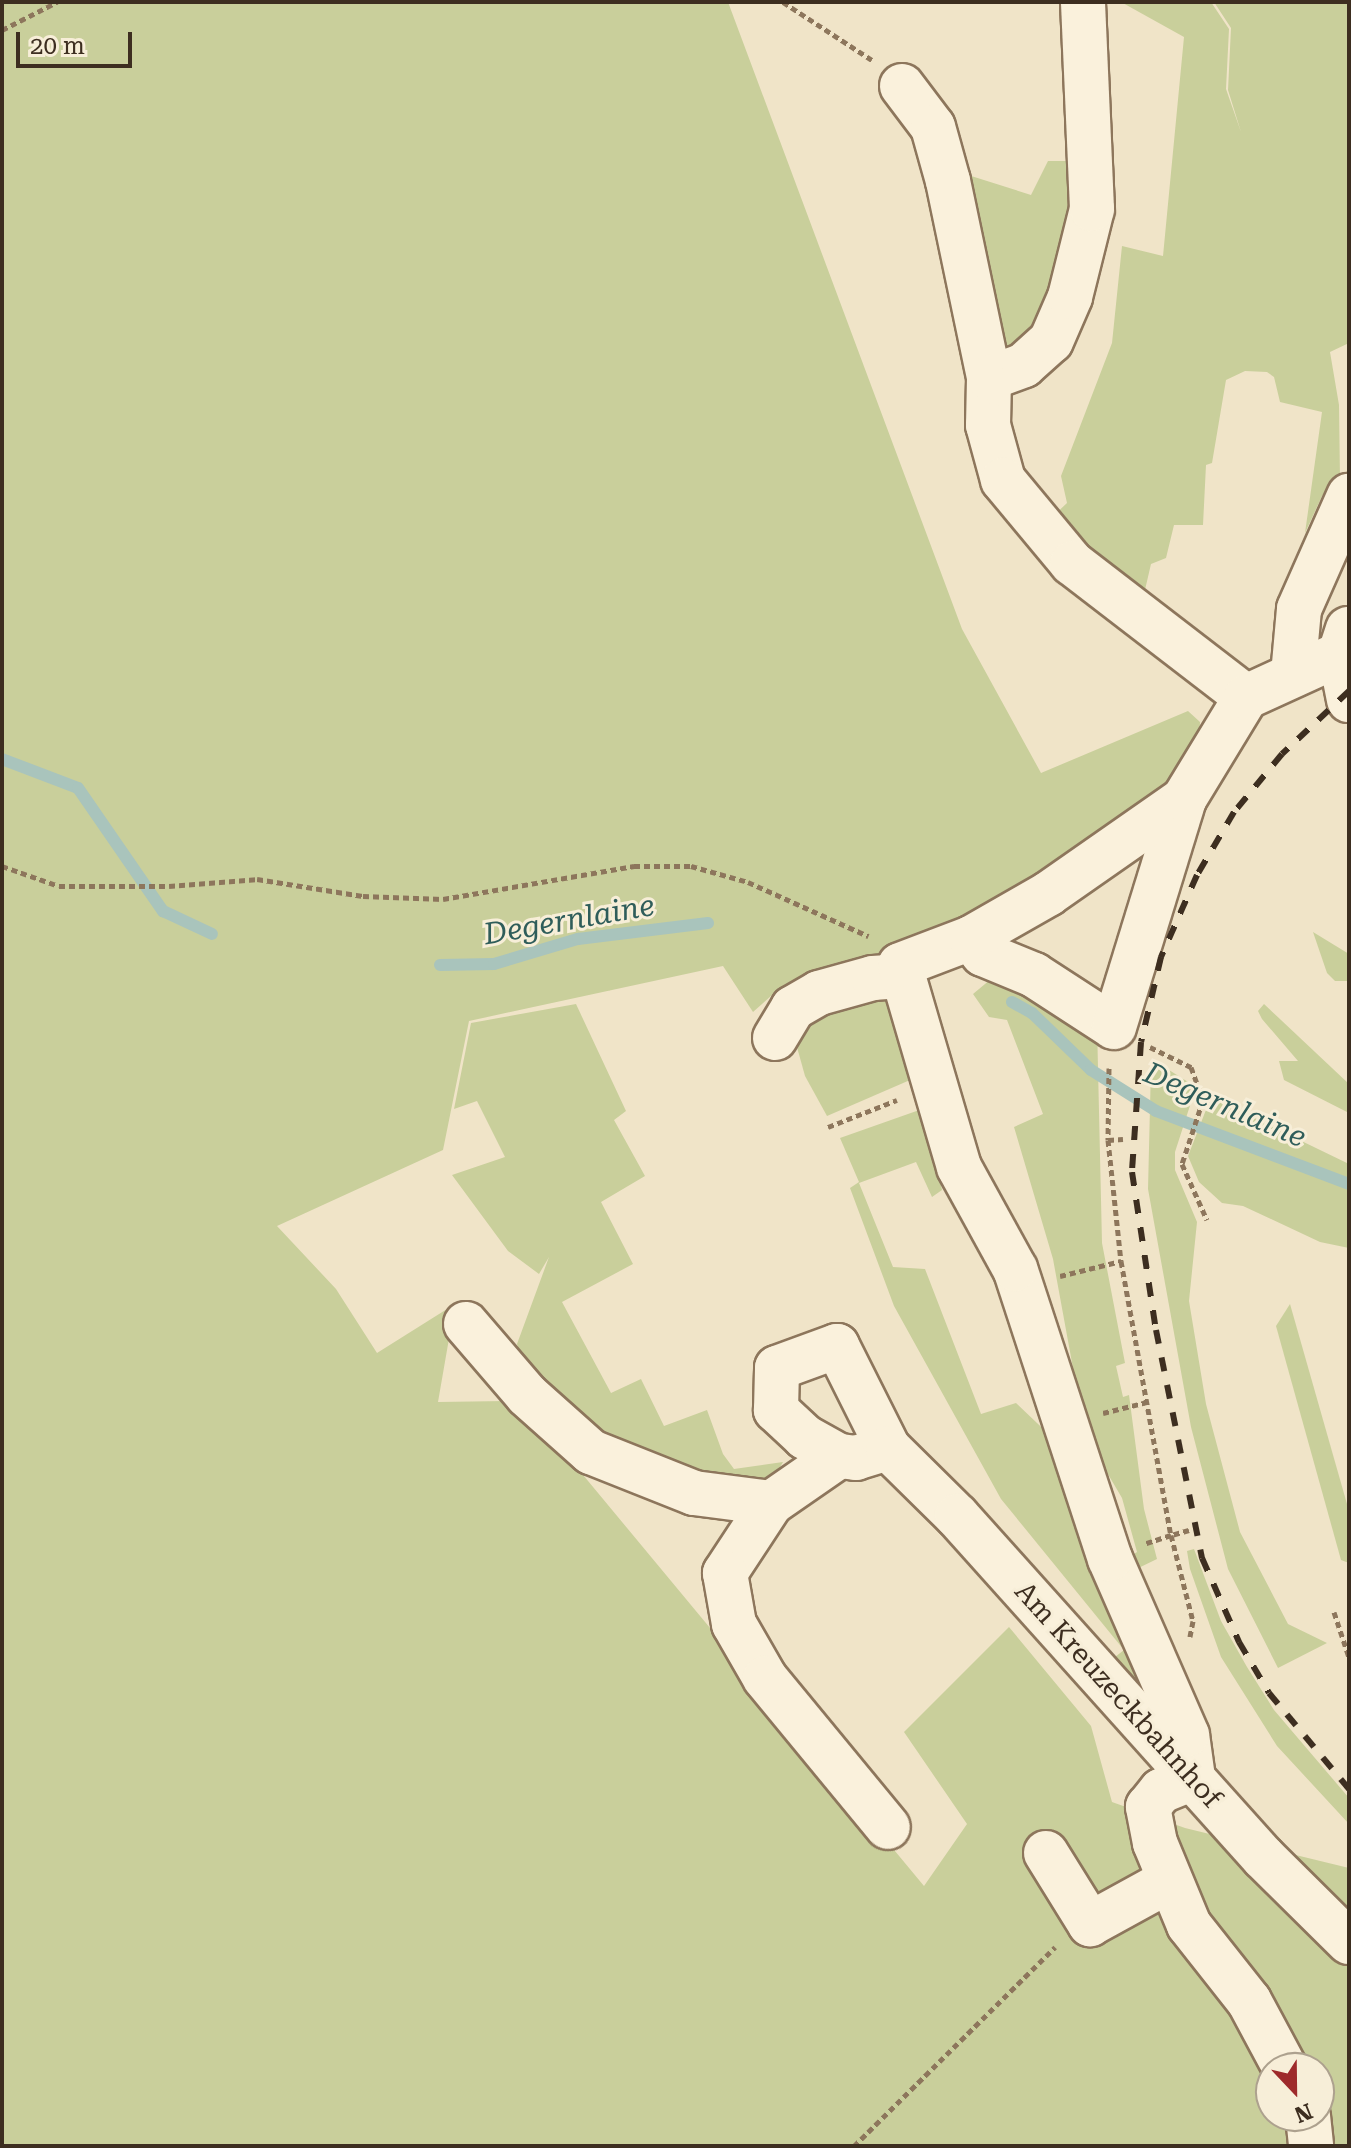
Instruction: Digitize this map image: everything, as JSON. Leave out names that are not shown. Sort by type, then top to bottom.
[{"type":"street","points":[[989,378],[1024,365],[1051,341],[1070,297],[1092,209],[1083,2]]},
{"type":"street","points":[[902,86],[933,127],[989,378],[988,425],[1003,480],[1039,529],[1072,563],[1246,697]]},
{"type":"street","points":[[1293,675],[1299,609],[1349,496]]},
{"type":"street","points":[[971,938],[983,954],[1034,975],[1114,1027],[1184,799],[1246,697],[1293,675],[1345,641],[1349,700]]},
{"type":"street","points":[[775,1038],[793,1008],[819,993],[902,970],[971,938],[1048,894],[1184,799]]},
{"type":"street","points":[[902,970],[959,1167],[1015,1269],[1110,1559],[1187,1735],[1193,1778]]},
{"type":"street","points":[[466,1324],[527,1395],[591,1452],[694,1493],[771,1503]]},
{"type":"street","name":"Am Kreuzeckbahnhof","points":[[839,1456],[805,1437],[776,1410],[777,1368],[837,1346],[888,1448],[957,1516],[1322,1920],[1349,1942]]},
{"type":"street","points":[[888,1448],[856,1458],[839,1456],[771,1503],[725,1573],[734,1624],[765,1678],[888,1827]]},
{"type":"street","name":"Am Kreuzeckbahnhof","points":[[1193,1778],[1161,1791],[1148,1807],[1155,1843],[1189,1925],[1249,2001],[1276,2052]]},
{"type":"street","points":[[1046,1853],[1090,1924],[1170,1880]]},
{"type":"path","points":[[2,30],[57,2]]},
{"type":"path","points":[[783,2],[848,40],[902,86]]},
{"type":"path","points":[[2,866],[59,886],[257,879],[363,896],[443,899],[634,866],[691,866],[748,882],[868,936],[902,970]]},
{"type":"path","points":[[1109,1061],[1106,1106],[1108,1140],[1121,1261],[1171,1535],[1193,1621],[1191,1635],[1162,1677]]},
{"type":"path","points":[[1191,1067],[1203,1100],[1184,1151],[1186,1183],[1207,1220]]},
{"type":"path","points":[[828,1127],[935,1086]]},
{"type":"path","points":[[1108,1140],[1123,1139]]},
{"type":"path","points":[[1106,1265],[1121,1261]]},
{"type":"path","points":[[1130,1407],[1147,1402]]},
{"type":"path","points":[[1152,1540],[1189,1530]]},
{"type":"path","points":[[1334,1612],[1349,1657]]},
{"type":"path","points":[[854,2146],[1056,1946],[1090,1924]]},
{"type":"green space","points":[[2,2],[728,2],[962,629],[1041,773],[1188,711],[1200,722],[1199,749],[1138,814],[947,930],[906,938],[859,966],[781,987],[753,1012],[723,966],[469,1021],[443,1150],[277,1226],[336,1289],[377,1353],[455,1304],[438,1402],[506,1401],[569,1458],[924,1886],[967,1824],[904,1732],[1009,1627],[1091,1726],[1112,1802],[1185,1828],[1349,1868],[1349,2146],[2,2146]]},
{"type":"green space","points":[[1121,2],[1211,2],[1229,29],[1226,89],[1241,132],[1228,90],[1231,28],[1214,2],[1349,2],[1349,343],[1330,352],[1339,405],[1340,479],[1322,496],[1305,533],[1322,412],[1280,402],[1274,377],[1267,372],[1245,371],[1226,380],[1212,463],[1206,465],[1203,525],[1174,525],[1166,558],[1151,564],[1141,607],[1050,519],[1067,503],[1061,476],[1112,343],[1122,246],[1163,256],[1184,37]]},
{"type":"green space","points":[[1048,161],[1070,161],[1080,237],[1054,319],[997,361],[968,175],[1031,195]]},
{"type":"green space","points":[[1313,932],[1349,954],[1349,981],[1335,981],[1327,973]]},
{"type":"green space","points":[[991,979],[1097,1024],[1102,1243],[1125,1363],[1116,1366],[1123,1397],[1129,1395],[1144,1509],[1157,1559],[1126,1574],[1122,1562],[1137,1552],[1122,1498],[1102,1464],[1077,1390],[1053,1259],[1014,1127],[1043,1114],[1007,1020],[989,1017],[973,994]]},
{"type":"green space","points":[[884,992],[904,1028],[917,1077],[827,1116],[805,1076],[795,1040],[803,1015]]},
{"type":"green space","points":[[576,1004],[626,1111],[614,1120],[645,1176],[601,1202],[633,1264],[562,1302],[611,1393],[641,1379],[664,1426],[707,1410],[723,1454],[734,1469],[783,1462],[776,1474],[758,1483],[642,1467],[525,1375],[517,1344],[549,1257],[539,1274],[508,1251],[452,1175],[505,1157],[477,1101],[454,1109],[471,1023]]},
{"type":"green space","points":[[1264,1004],[1349,1084],[1349,1113],[1284,1080],[1279,1061],[1298,1061],[1262,1019],[1258,1011]]},
{"type":"green space","points":[[1151,1066],[1169,1070],[1196,1087],[1175,1152],[1175,1170],[1197,1222],[1189,1301],[1206,1404],[1240,1532],[1288,1624],[1327,1643],[1278,1668],[1228,1569],[1191,1427],[1148,1189]]},
{"type":"green space","points":[[1211,1097],[1349,1164],[1349,1248],[1320,1242],[1243,1206],[1222,1203],[1199,1182],[1188,1156]]},
{"type":"green space","points":[[925,1108],[942,1190],[932,1197],[916,1162],[859,1183],[893,1267],[925,1269],[981,1414],[1016,1403],[1058,1443],[1143,1675],[1130,1681],[1115,1657],[1124,1650],[1001,1499],[894,1306],[850,1188],[859,1182],[840,1138]]},
{"type":"green space","points":[[1290,1304],[1349,1511],[1349,1563],[1341,1560],[1276,1326]]},
{"type":"green space","points":[[1194,1549],[1221,1621],[1247,1667],[1274,1710],[1349,1798],[1349,1824],[1277,1746],[1221,1657],[1190,1569],[1187,1551]]},
{"type":"waterway","name":"Degernlaine","points":[[2,759],[78,788],[163,911],[212,934]]},
{"type":"waterway","name":"Degernlaine","points":[[440,965],[494,964],[578,939],[708,923]]},
{"type":"waterway","name":"Degernlaine","points":[[1012,1002],[1032,1013],[1091,1070],[1156,1111],[1349,1184]]},
{"type":"railway","points":[[1349,691],[1282,754],[1234,812],[1197,875],[1161,957],[1141,1042],[1132,1172],[1156,1330],[1202,1558],[1239,1642],[1269,1693],[1349,1789]]}]
